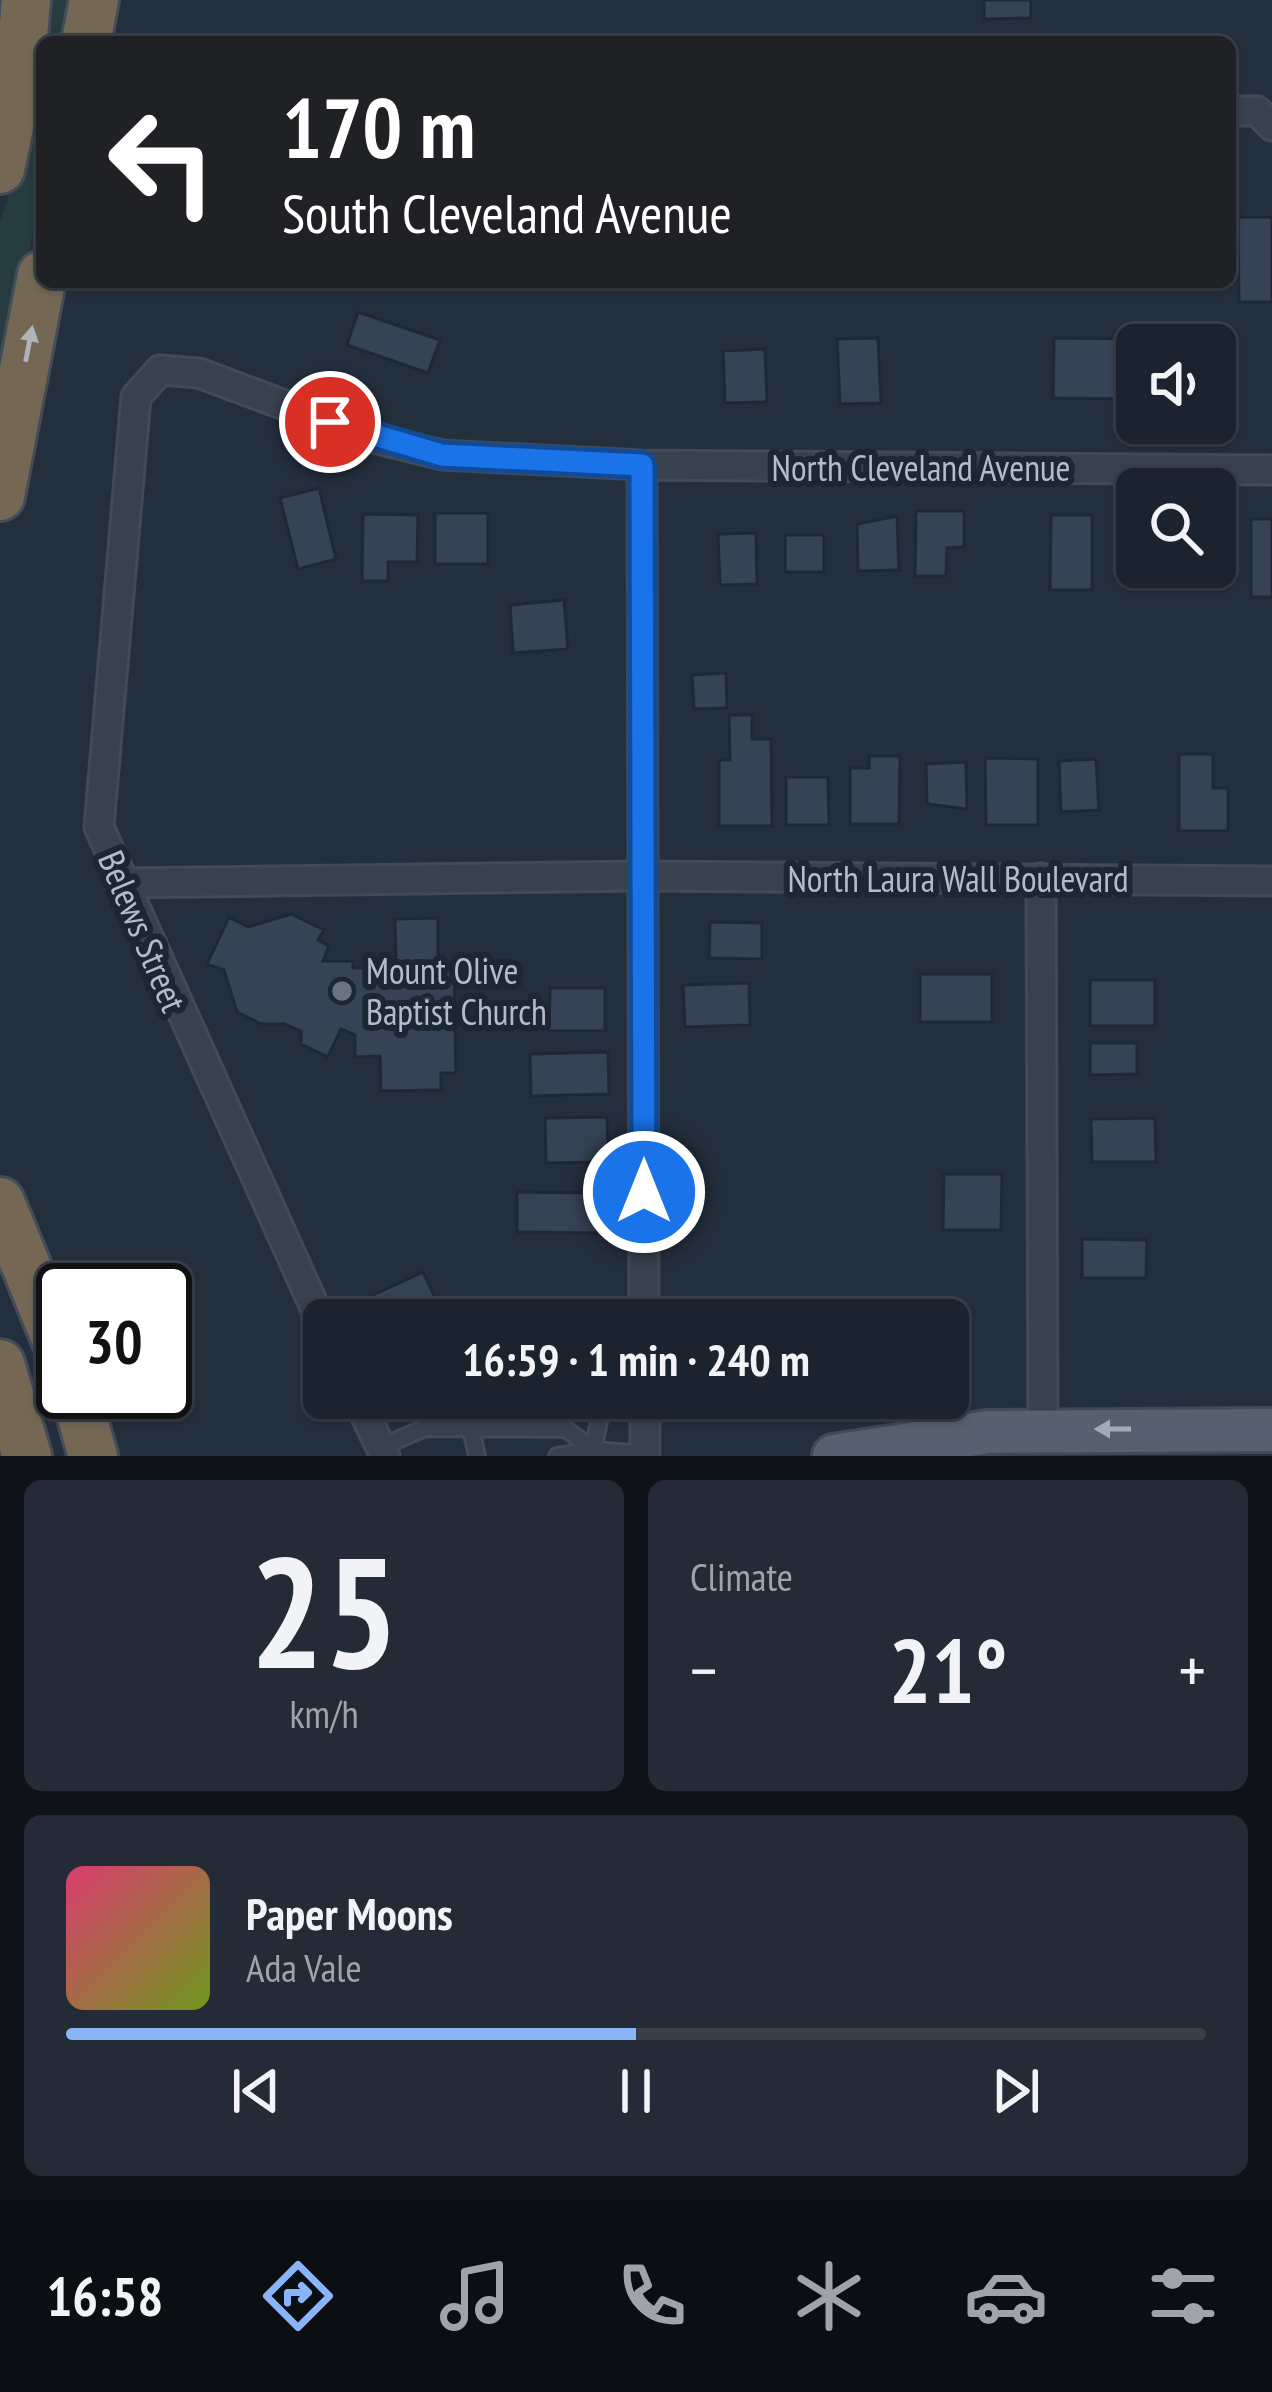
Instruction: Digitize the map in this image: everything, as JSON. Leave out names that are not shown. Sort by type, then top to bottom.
[{"type":"highway","points":[[0,170],[20,74],[26,0]]},
{"type":"highway","points":[[87,36],[94,0]]},
{"type":"highway","points":[[0,496],[39,288]]},
{"type":"highway","points":[[4,1203],[36,1286]]},
{"type":"highway","points":[[0,1364],[27,1456]]},
{"type":"highway","points":[[83,1419],[93,1456]]},
{"type":"main road","points":[[834,1456],[936,1436],[1043,1429],[1272,1430]]},
{"type":"street","points":[[1236,111],[1257,111],[1272,126]]},
{"type":"street","name":"North Cleveland Avenue","points":[[160,370],[199,374],[373,438],[442,455],[642,465],[1272,470]]},
{"type":"street","name":"Belews Street","points":[[160,370],[136,397],[100,770],[99,827],[120,883],[311,1299]]},
{"type":"street","points":[[642,465],[644,1299]]},
{"type":"street","name":"North Laura Wall Boulevard","points":[[120,883],[643,876],[1272,881]]},
{"type":"street","points":[[1041,878],[1043,1429]]},
{"type":"street","points":[[367,1419],[382,1451]]},
{"type":"street","points":[[645,1419],[645,1455]]},
{"type":"lane","points":[[591,1453],[599,1419]]},
{"type":"lane","points":[[382,1451],[425,1428],[566,1429],[591,1453]]},
{"type":"lane","points":[[471,1429],[477,1456]]},
{"type":"lane","points":[[557,1456],[645,1455]]},
{"type":"green space","points":[[41,0],[78,0],[71,36],[36,36]]},
{"type":"green space","points":[[36,36],[36,217],[0,402],[0,223],[19,160]]},
{"type":"building","points":[[984,0],[1031,0],[1031,18],[984,19]]},
{"type":"building","points":[[1238,217],[1272,217],[1272,302],[1239,302]]},
{"type":"building","points":[[358,312],[440,340],[428,373],[347,345]]},
{"type":"building","points":[[878,338],[881,403],[840,404],[837,339]]},
{"type":"building","points":[[1054,338],[1116,339],[1116,399],[1053,398]]},
{"type":"building","points":[[765,349],[767,402],[725,403],[723,351]]},
{"type":"building","points":[[319,488],[336,559],[298,569],[280,498]]},
{"type":"building","points":[[916,511],[964,511],[964,547],[947,548],[946,576],[915,576]]},
{"type":"building","points":[[435,513],[488,513],[488,564],[435,564]]},
{"type":"building","points":[[363,514],[418,515],[417,562],[388,562],[388,581],[362,581]]},
{"type":"building","points":[[1051,515],[1092,515],[1092,590],[1050,590]]},
{"type":"building","points":[[897,516],[899,570],[858,571],[857,524]]},
{"type":"building","points":[[1251,519],[1272,519],[1272,597],[1251,597]]},
{"type":"building","points":[[756,533],[757,584],[720,585],[718,534]]},
{"type":"building","points":[[785,535],[824,535],[824,572],[785,572]]},
{"type":"building","points":[[564,600],[568,649],[513,653],[510,605]]},
{"type":"building","points":[[726,673],[727,708],[694,709],[692,675]]},
{"type":"building","points":[[729,715],[752,715],[752,739],[771,739],[772,826],[719,826],[719,760],[730,760]]},
{"type":"building","points":[[1179,754],[1213,754],[1213,788],[1228,788],[1228,831],[1179,831]]},
{"type":"building","points":[[869,756],[900,756],[899,824],[850,824],[850,768],[869,768]]},
{"type":"building","points":[[985,758],[1038,759],[1038,825],[986,825]]},
{"type":"building","points":[[1096,759],[1099,810],[1061,812],[1059,761]]},
{"type":"building","points":[[966,762],[967,809],[927,804],[926,764]]},
{"type":"building","points":[[786,777],[828,777],[829,825],[786,825]]},
{"type":"building","name":"Mount Olive Baptist Church","points":[[291,914],[324,930],[318,940],[329,946],[323,961],[353,961],[353,968],[396,967],[395,919],[438,918],[438,961],[454,968],[456,1073],[441,1073],[441,1090],[381,1091],[380,1056],[355,1057],[355,1035],[341,1029],[328,1057],[301,1044],[301,1031],[284,1024],[261,1024],[237,1012],[224,970],[207,964],[229,917],[248,927]]},
{"type":"building","points":[[710,922],[762,923],[762,959],[709,958]]},
{"type":"building","points":[[920,974],[992,974],[992,1022],[920,1022]]},
{"type":"building","points":[[1090,980],[1155,980],[1155,1026],[1090,1026]]},
{"type":"building","points":[[749,983],[750,1025],[685,1027],[683,985]]},
{"type":"building","points":[[550,988],[605,988],[605,1031],[549,1031]]},
{"type":"building","points":[[1090,1043],[1137,1043],[1137,1074],[1090,1075]]},
{"type":"building","points":[[608,1052],[609,1094],[531,1096],[530,1054]]},
{"type":"building","points":[[607,1117],[609,1162],[546,1163],[545,1118]]},
{"type":"building","points":[[1155,1118],[1156,1162],[1092,1162],[1091,1119]]},
{"type":"building","points":[[944,1174],[1002,1174],[1001,1230],[943,1230]]},
{"type":"building","points":[[517,1192],[597,1193],[597,1233],[517,1232]]},
{"type":"building","points":[[1082,1239],[1147,1240],[1146,1278],[1082,1278]]},
{"type":"building","points":[[423,1272],[436,1299],[372,1299]]},
{"type":"place","name":"Mount Olive Baptist Church","points":[[342,991]]},
{"type":"route","points":[[330,422],[442,455],[642,465],[644,1192]]}]
